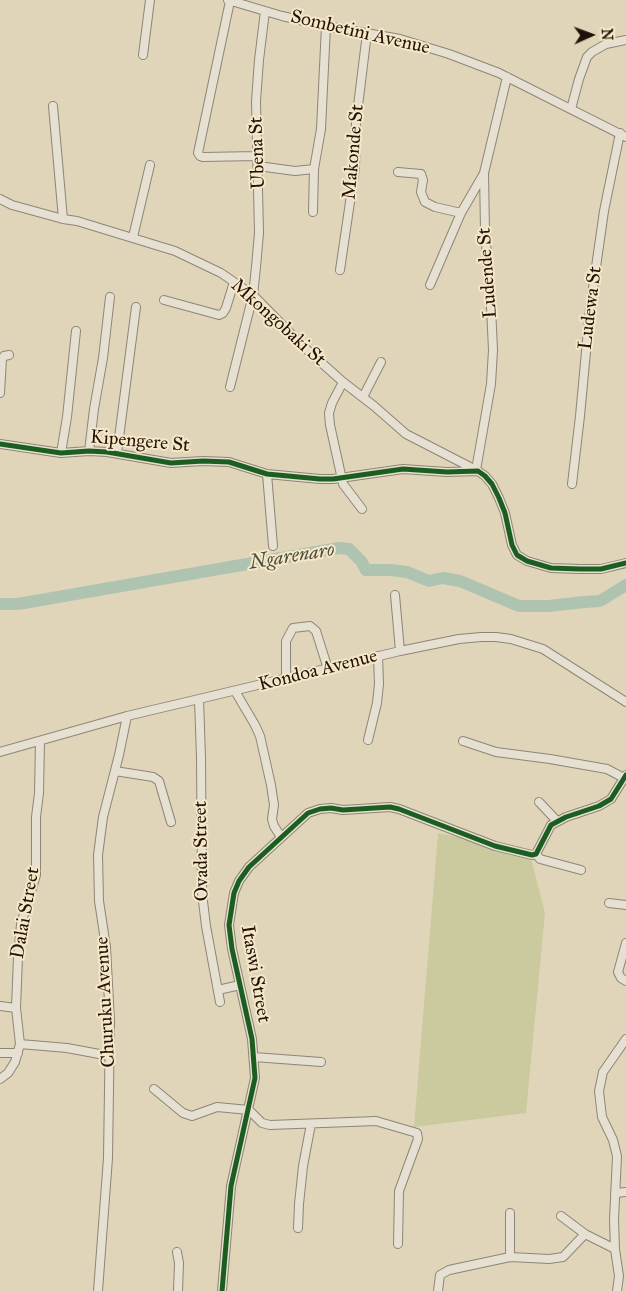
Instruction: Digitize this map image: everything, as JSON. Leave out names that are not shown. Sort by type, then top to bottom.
[{"type":"street","points":[[142,55],[150,0]]},
{"type":"street","points":[[229,0],[198,153],[203,158],[257,156]]},
{"type":"street","name":"Sombetini Avenue","points":[[229,0],[326,26],[400,39],[449,54],[507,77],[623,135]]},
{"type":"street","name":"Ubena St","points":[[230,386],[253,295],[259,233],[256,101],[258,60],[265,10]]},
{"type":"street","points":[[313,212],[314,169],[321,129],[326,26]]},
{"type":"street","name":"Makonde St","points":[[340,270],[355,168],[356,122],[366,33]]},
{"type":"street","points":[[571,109],[587,57],[606,44],[626,40]]},
{"type":"street","name":"Ludende St","points":[[477,471],[491,384],[493,350],[485,230],[484,173],[507,77]]},
{"type":"street","points":[[53,106],[63,219]]},
{"type":"street","name":"Ludewa St","points":[[572,484],[590,309],[604,211],[623,135]]},
{"type":"street","points":[[132,237],[150,165]]},
{"type":"street","points":[[258,166],[295,171],[314,169]]},
{"type":"street","points":[[398,172],[421,174],[421,192],[426,202],[436,208],[461,213]]},
{"type":"street","points":[[430,285],[461,213],[484,173]]},
{"type":"street","name":"Mkongobaki St","points":[[0,199],[12,205],[77,221],[175,250],[221,273],[253,295],[294,338],[343,382],[406,434],[477,471]]},
{"type":"street","points":[[164,300],[219,315],[226,308],[234,282]]},
{"type":"street","points":[[89,451],[110,297]]},
{"type":"street","points":[[117,453],[136,308]]},
{"type":"street","points":[[61,453],[67,417],[76,331]]},
{"type":"street","points":[[0,393],[2,359],[4,356],[9,355]]},
{"type":"street","points":[[363,397],[381,362]]},
{"type":"street","points":[[343,382],[336,392],[329,413],[330,425],[345,488],[362,509]]},
{"type":"street","name":"Kipengere St","points":[[0,444],[61,453],[89,451],[117,453],[171,463],[218,461],[244,466],[267,474],[320,479],[403,470],[477,471]]},
{"type":"street","points":[[477,471],[492,484],[505,513],[512,545],[517,554],[527,561],[550,568],[580,569],[601,569],[626,563]]},
{"type":"street","points":[[267,474],[273,546]]},
{"type":"street","points":[[395,595],[400,651]]},
{"type":"street","points":[[286,678],[286,641],[294,628],[310,626],[316,631],[328,669]]},
{"type":"street","name":"Kondoa Avenue","points":[[0,752],[127,716],[378,656],[459,639],[496,637],[529,644],[548,652],[626,702]]},
{"type":"street","points":[[368,740],[378,694],[378,656]]},
{"type":"street","points":[[235,691],[260,736],[273,796],[274,826],[282,837]]},
{"type":"street","name":"Ovada Street","points":[[199,699],[202,893],[220,1002]]},
{"type":"street","name":"Churuku Avenue","points":[[98,1291],[108,1158],[110,999],[106,947],[99,901],[98,855],[103,817],[127,716]]},
{"type":"street","name":"Dalai Street","points":[[0,1079],[8,1073],[16,1062],[20,1044],[16,1008],[16,984],[21,924],[36,875],[36,817],[39,793],[40,741]]},
{"type":"street","points":[[462,741],[496,752],[550,758],[607,769],[625,777],[611,799],[599,806],[557,821],[551,825],[536,854]]},
{"type":"street","points":[[115,771],[153,776],[159,781],[171,822]]},
{"type":"street","points":[[539,802],[557,821]]},
{"type":"street","name":"Itaswi Street","points":[[222,1291],[231,1186],[255,1078],[252,1038],[232,949],[230,925],[234,893],[239,881],[249,867],[308,813],[320,809],[390,807],[412,813],[495,846],[532,855],[536,854],[540,859],[581,870]]},
{"type":"street","points":[[609,903],[626,905]]},
{"type":"street","points":[[626,942],[618,972],[621,978],[626,981]]},
{"type":"street","points":[[218,990],[240,985]]},
{"type":"street","points":[[0,1006],[16,1008]]},
{"type":"street","points":[[617,1291],[619,1276],[615,1249],[616,1151],[602,1116],[600,1091],[603,1072],[626,1039]]},
{"type":"street","points":[[20,1044],[67,1048],[110,1056]]},
{"type":"street","points":[[0,1053],[18,1053]]},
{"type":"street","points":[[254,1057],[321,1062]]},
{"type":"street","points":[[154,1089],[183,1113],[192,1116],[217,1108],[249,1110],[262,1123],[270,1125],[376,1121],[417,1133],[418,1136],[399,1191],[398,1244]]},
{"type":"street","points":[[298,1228],[303,1166],[311,1124]]},
{"type":"street","points":[[616,1193],[626,1192]]},
{"type":"street","points":[[510,1213],[510,1257]]},
{"type":"street","points":[[561,1216],[585,1234],[615,1249]]},
{"type":"street","points":[[438,1291],[440,1275],[443,1272],[510,1257],[549,1259],[563,1257],[585,1234]]},
{"type":"street","points":[[177,1252],[179,1264],[178,1291]]},
{"type":"shaded area","points":[[438,833],[529,851],[545,913],[526,1113],[414,1127]]},
{"type":"waterway","name":"Ngarenaro","points":[[0,604],[18,604],[339,548],[349,549],[361,561],[366,570],[407,572],[429,581],[443,578],[460,581],[519,606],[549,606],[600,601],[626,585]]},
{"type":"cycle path","points":[[0,444],[61,453],[107,452],[171,463],[229,462],[267,474],[320,479],[333,479],[403,469],[447,472],[478,471],[492,484],[499,498],[505,513],[512,545],[517,555],[527,561],[551,568],[601,569],[626,563]]},
{"type":"cycle path","points":[[222,1291],[231,1186],[255,1078],[252,1039],[232,949],[229,925],[234,893],[239,881],[249,867],[308,813],[331,808],[343,810],[390,807],[399,809],[495,846],[532,855],[536,854],[551,825],[566,817],[599,806],[611,799],[626,775]]}]
